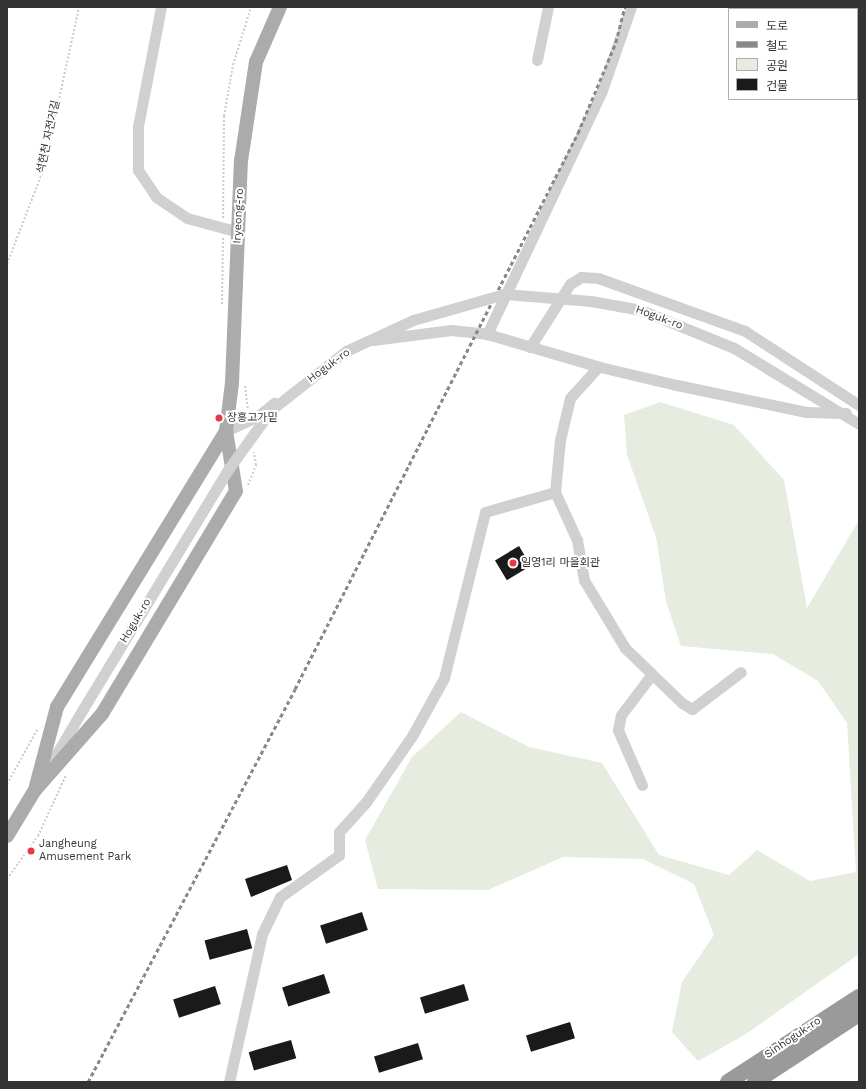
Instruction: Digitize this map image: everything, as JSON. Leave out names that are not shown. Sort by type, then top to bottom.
[{"type":"highway","name":"Sinhoguk-ro","points":[[728,1082],[859,997]]},
{"type":"highway","name":"Sinhoguk-ro","points":[[755,1082],[859,1014]]},
{"type":"main road","name":"Iryeong-ro","points":[[226,431],[232,383],[242,161],[256,62],[280,7]]},
{"type":"main road","points":[[35,790],[102,714],[236,491],[226,431]]},
{"type":"main road","points":[[35,790],[57,707],[226,431]]},
{"type":"main road","name":"Hoguk-ro","points":[[7,836],[35,790]]},
{"type":"street","points":[[161,7],[138,126],[138,170],[156,197],[187,218],[239,232]]},
{"type":"street","points":[[538,60],[548,7]]},
{"type":"street","points":[[487,334],[602,93],[631,7]]},
{"type":"street","points":[[530,347],[570,284],[581,277],[598,278],[745,331],[859,406]]},
{"type":"street","name":"Hoguk-ro","points":[[35,790],[227,471],[271,410],[346,351],[413,320],[504,294],[591,301],[641,310],[734,348],[846,413],[859,424]]},
{"type":"street","points":[[226,431],[250,420],[291,389],[372,340],[451,330],[487,334],[598,367],[806,412],[846,413]]},
{"type":"street","points":[[598,367],[570,398],[560,440],[555,492],[577,540],[584,580],[625,648],[692,709],[741,672]]},
{"type":"street","points":[[838,392],[859,396]]},
{"type":"street","points":[[229,1082],[262,934],[280,897],[339,855],[338,832],[366,802],[412,736],[444,678],[485,512],[555,492]]},
{"type":"street","points":[[642,785],[618,730],[621,715],[632,698],[652,674]]},
{"type":"path","name":"석현천 자전거길","points":[[7,264],[44,168],[79,7]]},
{"type":"path","points":[[222,312],[224,116],[233,65],[251,7]]},
{"type":"path","points":[[245,382],[250,420]]},
{"type":"path","points":[[244,489],[253,478],[256,465],[254,450]]},
{"type":"path","points":[[7,784],[41,723]]},
{"type":"path","points":[[7,879],[38,836],[67,773]]},
{"type":"green space","points":[[660,402],[734,425],[784,480],[807,608],[859,520],[859,954],[746,1034],[698,1061],[672,1032],[682,982],[714,935],[694,884],[643,859],[563,857],[488,890],[378,889],[365,840],[412,757],[461,712],[529,747],[602,763],[659,855],[729,875],[757,850],[810,881],[856,872],[847,723],[818,681],[773,654],[681,646],[666,601],[656,537],[627,455],[624,415]]},
{"type":"building","name":"일영1리 마을회관","points":[[519,546],[531,566],[507,580],[495,560]]},
{"type":"building","points":[[287,865],[292,880],[251,897],[245,879]]},
{"type":"building","points":[[362,912],[368,930],[326,944],[320,926]]},
{"type":"building","points":[[247,929],[252,948],[210,960],[204,940]]},
{"type":"building","points":[[324,974],[330,993],[288,1007],[282,988]]},
{"type":"building","points":[[464,984],[469,1000],[425,1014],[420,997]]},
{"type":"building","points":[[215,986],[221,1004],[179,1018],[173,1000]]},
{"type":"building","points":[[570,1022],[575,1038],[531,1052],[526,1035]]},
{"type":"building","points":[[291,1040],[296,1058],[254,1070],[249,1052]]},
{"type":"building","points":[[418,1043],[423,1059],[379,1073],[374,1056]]},
{"type":"railway","points":[[88,1082],[295,689],[578,133],[616,42],[625,7]]},
{"type":"place","name":"장흥고가밑","points":[[219,418]]},
{"type":"place","name":"일영1리 마을회관","points":[[513,563]]},
{"type":"place","name":"Jangheung Amusement Park","points":[[31,851]]}]
